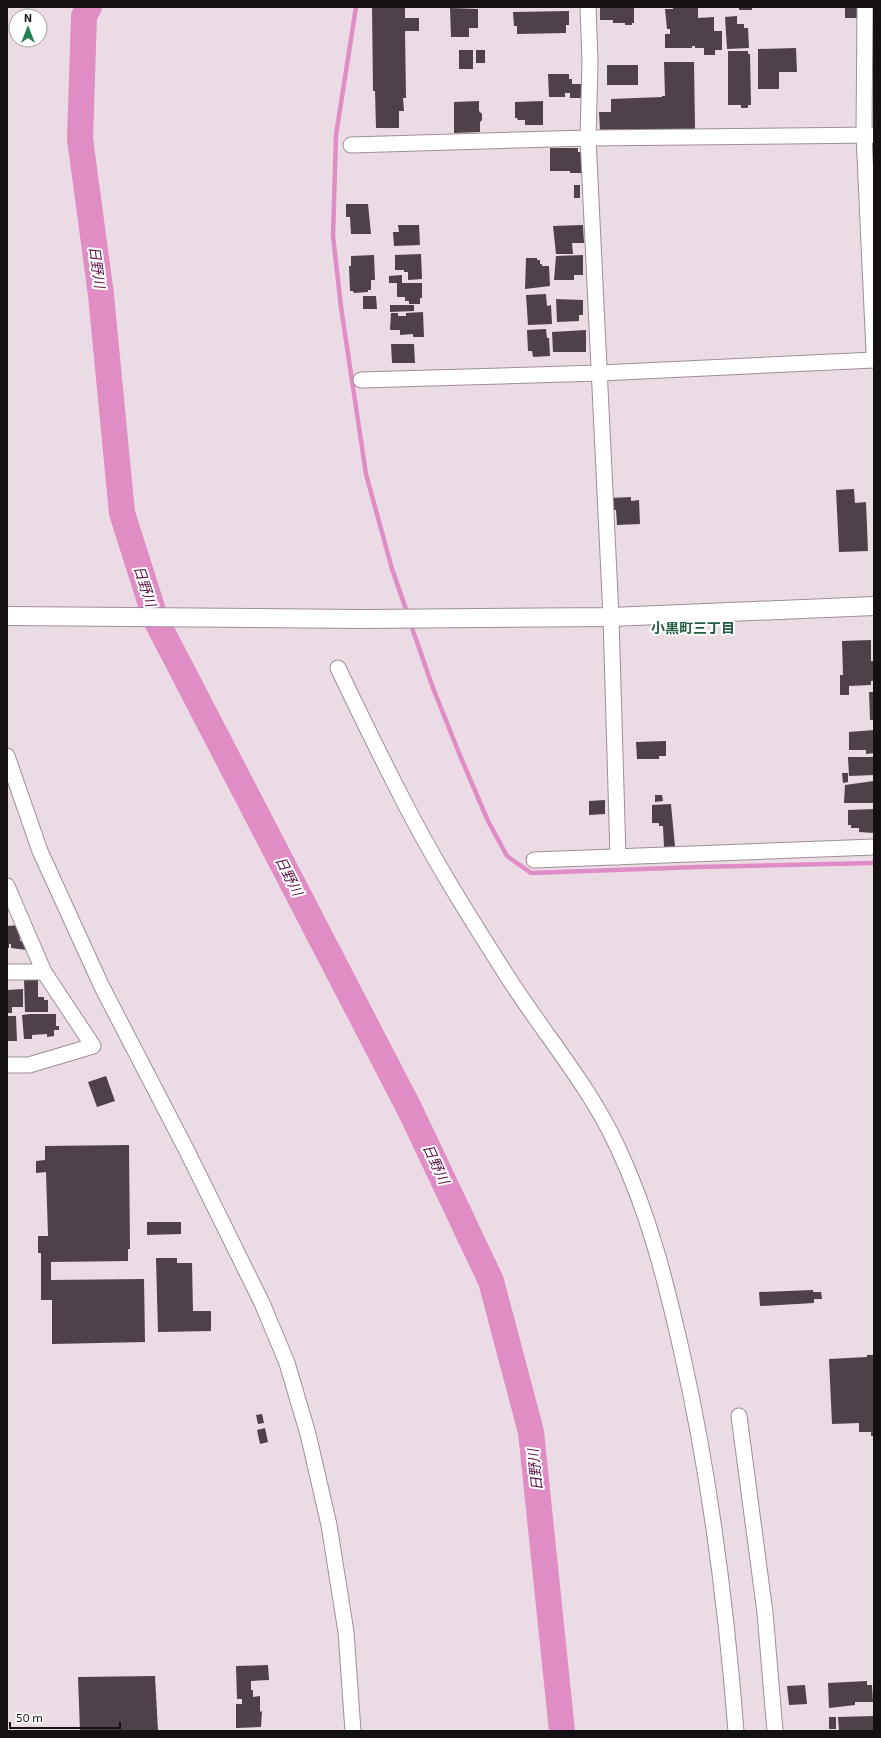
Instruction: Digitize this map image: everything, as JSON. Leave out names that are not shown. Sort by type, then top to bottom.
[{"type":"street","points":[[588,7],[590,62],[588,138],[611,617],[618,858]]},
{"type":"street","points":[[865,7],[874,352]]},
{"type":"street","points":[[351,145],[588,138],[869,135]]},
{"type":"street","points":[[361,380],[600,373],[874,360]]},
{"type":"street","points":[[7,616],[362,619],[611,617],[874,606]]},
{"type":"street","points":[[338,668],[403,801],[462,905],[505,973],[590,1098],[616,1144],[636,1187],[654,1239],[695,1412],[713,1514],[724,1596],[736,1731]]},
{"type":"street","points":[[7,756],[40,851],[102,988],[187,1151],[262,1303],[287,1364],[308,1434],[328,1524],[346,1632],[353,1731]]},
{"type":"street","points":[[534,860],[618,858],[874,847]]},
{"type":"street","points":[[7,886],[44,972],[93,1046],[29,1065],[7,1066]]},
{"type":"street","points":[[7,972],[44,972]]},
{"type":"street","points":[[739,1416],[765,1613],[775,1731]]},
{"type":"building","points":[[372,7],[405,7],[405,18],[419,18],[419,31],[405,31],[406,98],[403,98],[404,111],[399,111],[399,128],[376,128],[375,91],[373,91]]},
{"type":"building","points":[[600,7],[634,7],[634,23],[632,23],[632,25],[625,25],[625,23],[613,23],[613,20],[600,20]]},
{"type":"building","points":[[673,7],[698,7],[698,18],[714,17],[714,31],[722,31],[722,50],[715,50],[715,55],[704,55],[704,48],[695,48],[695,46],[692,46],[692,48],[665,48],[665,34],[670,34],[670,29],[667,29],[665,9],[673,9]]},
{"type":"building","points":[[739,7],[752,7],[752,10],[739,10]]},
{"type":"building","points":[[845,7],[858,7],[858,18],[845,18]]},
{"type":"building","points":[[450,8],[478,9],[478,28],[469,28],[469,37],[451,37]]},
{"type":"building","points":[[569,11],[569,25],[566,25],[566,33],[517,34],[517,26],[514,26],[513,12]]},
{"type":"building","points":[[737,16],[737,24],[744,24],[744,28],[748,28],[749,48],[727,49],[725,17]]},
{"type":"building","points":[[796,48],[797,72],[779,72],[779,89],[758,89],[758,49]]},
{"type":"building","points":[[459,50],[473,50],[473,69],[459,69]]},
{"type":"building","points":[[476,50],[485,50],[485,63],[476,63]]},
{"type":"building","points":[[728,51],[748,51],[748,54],[750,54],[751,105],[748,105],[748,108],[741,108],[741,105],[728,105]]},
{"type":"building","points":[[664,62],[694,62],[695,129],[600,130],[599,112],[611,112],[611,99],[665,96]]},
{"type":"building","points":[[607,65],[638,65],[638,85],[607,85]]},
{"type":"building","points":[[548,74],[569,74],[569,79],[572,79],[572,84],[582,84],[582,98],[570,98],[570,93],[565,93],[565,97],[549,97]]},
{"type":"building","points":[[479,101],[479,111],[482,114],[480,132],[454,133],[454,102]]},
{"type":"building","points":[[543,101],[543,125],[525,125],[525,120],[518,120],[515,118],[515,102]]},
{"type":"building","points":[[550,148],[578,148],[578,152],[581,152],[582,173],[570,173],[570,171],[550,171]]},
{"type":"building","points":[[574,185],[580,185],[580,198],[574,198]]},
{"type":"building","points":[[346,204],[368,204],[371,234],[351,234],[350,217],[346,217]]},
{"type":"building","points":[[398,225],[419,225],[420,245],[394,246],[393,232],[399,232]]},
{"type":"building","points":[[583,225],[584,243],[572,243],[573,254],[556,254],[553,226]]},
{"type":"building","points":[[421,254],[422,279],[408,280],[408,272],[404,272],[404,270],[395,270],[395,255]]},
{"type":"building","points":[[374,255],[375,280],[371,280],[371,290],[368,290],[368,292],[354,293],[353,291],[350,291],[349,266],[351,266],[351,256]]},
{"type":"building","points":[[583,255],[583,275],[574,275],[574,280],[554,280],[556,256]]},
{"type":"building","points":[[526,258],[537,258],[537,260],[540,260],[540,264],[542,264],[542,266],[549,266],[550,286],[525,289]]},
{"type":"building","points":[[402,275],[402,283],[422,283],[422,298],[420,298],[420,304],[409,304],[409,301],[405,301],[405,297],[397,297],[397,283],[389,283],[389,276]]},
{"type":"building","points":[[546,294],[547,306],[551,305],[552,324],[528,325],[526,295]]},
{"type":"building","points":[[363,296],[376,296],[377,309],[363,309]]},
{"type":"building","points":[[556,299],[583,300],[583,315],[579,315],[579,321],[557,322]]},
{"type":"building","points":[[390,305],[414,305],[414,311],[390,312]]},
{"type":"building","points":[[423,312],[424,337],[413,337],[413,334],[400,335],[400,330],[390,330],[391,313],[398,313],[398,316],[406,316],[406,313]]},
{"type":"building","points":[[546,329],[547,338],[549,338],[550,356],[533,357],[532,351],[528,351],[527,330]]},
{"type":"building","points":[[586,330],[586,352],[553,352],[552,332]]},
{"type":"building","points":[[391,344],[414,344],[415,363],[392,363]]},
{"type":"building","points":[[854,489],[855,503],[866,502],[868,551],[839,552],[836,490]]},
{"type":"building","points":[[631,497],[631,501],[639,500],[640,524],[617,525],[616,510],[611,510],[610,498]]},
{"type":"building","points":[[871,640],[871,661],[874,661],[874,681],[871,681],[871,685],[849,686],[849,695],[840,695],[840,675],[843,675],[842,641]]},
{"type":"building","points":[[869,692],[874,692],[874,720],[870,720]]},
{"type":"building","points":[[874,730],[874,753],[866,754],[866,750],[849,750],[849,732]]},
{"type":"building","points":[[666,741],[666,756],[659,756],[659,759],[637,759],[636,742]]},
{"type":"building","points":[[848,757],[874,757],[874,775],[849,776]]},
{"type":"building","points":[[842,773],[848,773],[848,782],[843,783]]},
{"type":"building","points":[[874,781],[874,803],[844,803],[845,785]]},
{"type":"building","points":[[655,795],[662,795],[663,801],[655,802]]},
{"type":"building","points":[[605,800],[605,814],[589,815],[589,801]]},
{"type":"building","points":[[671,804],[675,847],[664,847],[663,826],[659,826],[659,823],[652,823],[652,805]]},
{"type":"building","points":[[874,809],[874,833],[859,832],[859,828],[851,828],[851,825],[848,825],[848,810]]},
{"type":"building","points":[[19,925],[20,941],[26,941],[27,950],[11,948],[11,944],[9,944],[9,948],[7,948],[7,926]]},
{"type":"building","points":[[24,979],[38,979],[38,997],[44,997],[44,1000],[48,1000],[48,1012],[25,1012]]},
{"type":"building","points":[[23,989],[23,1007],[12,1007],[12,1013],[7,1013],[7,990]]},
{"type":"building","points":[[56,1014],[56,1026],[59,1026],[59,1030],[54,1030],[54,1036],[47,1037],[47,1034],[32,1035],[32,1039],[24,1039],[22,1015]]},
{"type":"building","points":[[7,1016],[16,1016],[17,1041],[7,1041]]},
{"type":"building","points":[[106,1076],[115,1101],[97,1107],[88,1082]]},
{"type":"building","points":[[129,1145],[130,1249],[128,1249],[128,1261],[51,1262],[51,1280],[144,1279],[145,1342],[52,1344],[52,1300],[41,1300],[41,1253],[38,1253],[38,1236],[48,1236],[46,1172],[36,1173],[36,1161],[45,1160],[45,1146]]},
{"type":"building","points":[[147,1222],[181,1222],[181,1234],[147,1235]]},
{"type":"building","points":[[156,1258],[177,1258],[177,1263],[192,1263],[193,1311],[211,1311],[211,1331],[158,1332]]},
{"type":"building","points":[[813,1290],[813,1292],[821,1292],[822,1299],[814,1299],[814,1303],[760,1306],[759,1292]]},
{"type":"building","points":[[867,1355],[874,1355],[874,1436],[871,1436],[871,1432],[859,1432],[859,1423],[832,1424],[829,1359],[867,1357]]},
{"type":"building","points":[[262,1414],[264,1423],[258,1424],[256,1415]]},
{"type":"building","points":[[265,1428],[268,1442],[260,1444],[257,1430]]},
{"type":"building","points":[[268,1665],[269,1680],[251,1681],[253,1697],[260,1696],[260,1712],[262,1711],[261,1727],[236,1728],[236,1704],[242,1704],[242,1699],[237,1699],[236,1666]]},
{"type":"building","points":[[155,1676],[158,1731],[80,1731],[78,1677]]},
{"type":"building","points":[[867,1681],[867,1685],[872,1685],[873,1702],[855,1702],[855,1705],[829,1708],[828,1683]]},
{"type":"building","points":[[805,1685],[807,1704],[789,1705],[787,1686]]},
{"type":"building","points":[[874,1716],[874,1731],[839,1731],[838,1717]]},
{"type":"building","points":[[829,1717],[836,1717],[836,1729],[829,1729]]},
{"type":"waterway","name":"日野川","points":[[89,7],[84,16],[80,139],[101,295],[122,513],[156,620],[410,1110],[491,1281],[531,1432],[562,1731]]},
{"type":"waterway","points":[[356,7],[336,135],[333,236],[341,307],[366,474],[392,569],[408,615]]},
{"type":"waterway","points":[[410,622],[433,688],[488,821],[507,856],[531,873],[874,863]]},
{"type":"district","name":"小黒町三丁目","points":[[693,628]]}]
